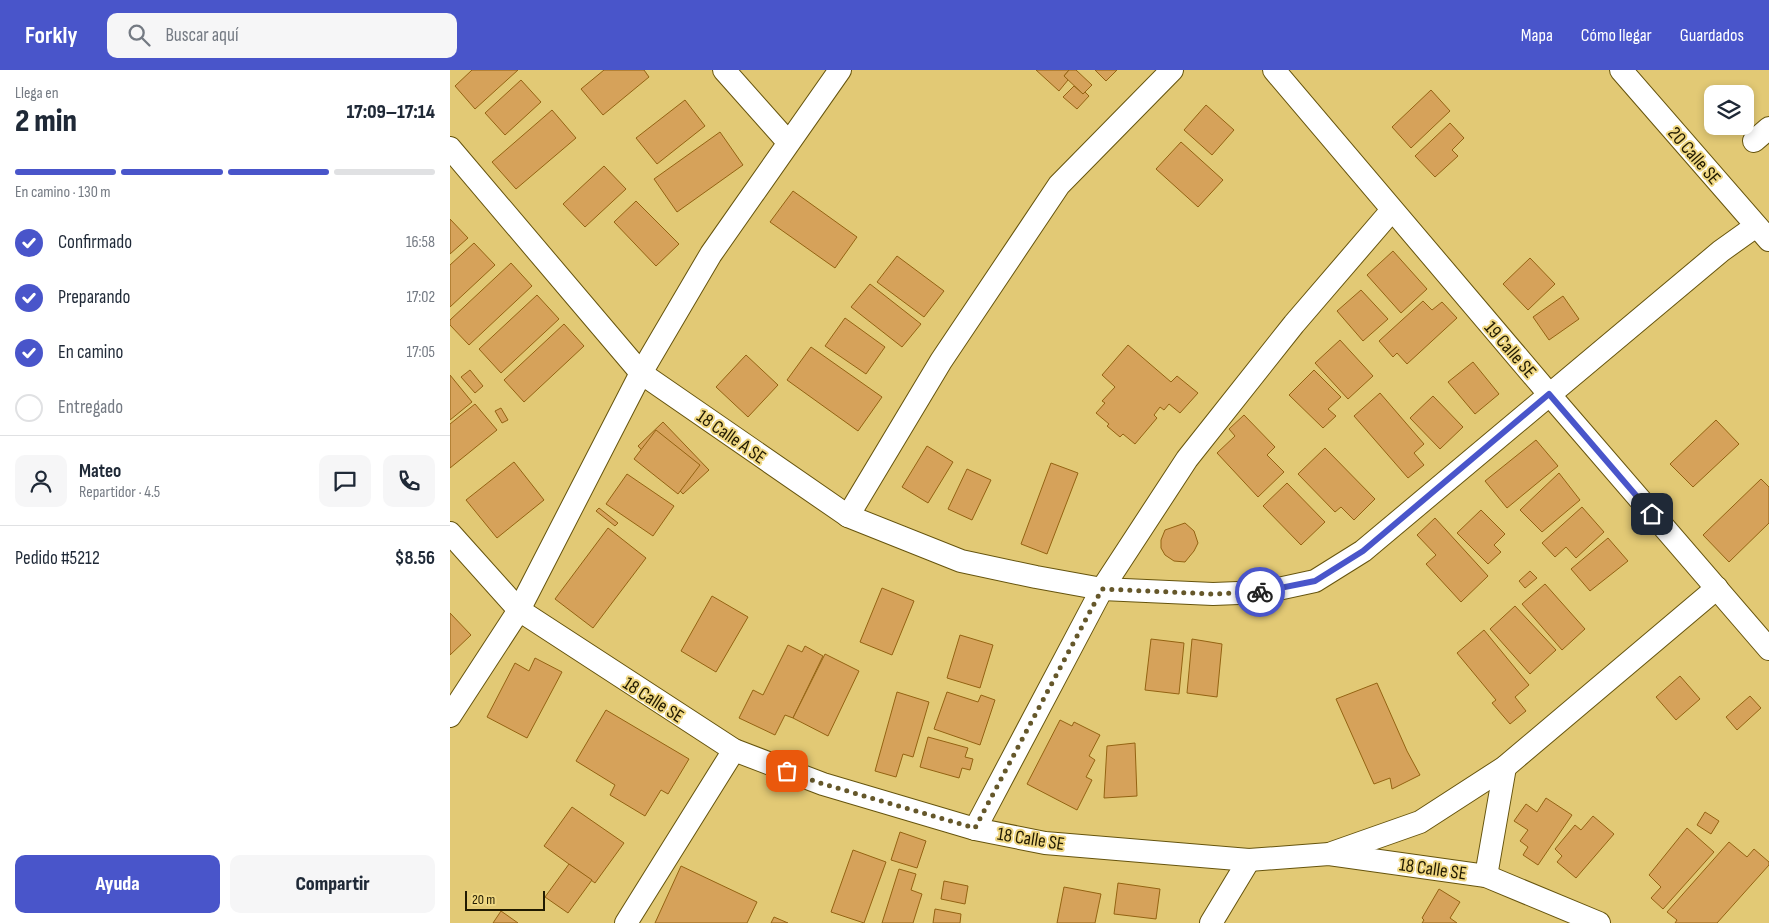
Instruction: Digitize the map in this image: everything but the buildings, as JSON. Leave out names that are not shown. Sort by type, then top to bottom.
[{"type":"street","points":[[724,70],[788,142]]},
{"type":"street","points":[[450,716],[519,610],[641,373],[711,254],[840,70]]},
{"type":"street","points":[[848,516],[941,362],[1059,185],[1172,70]]},
{"type":"street","name":"19 Calle SE","points":[[1274,70],[1769,650]]},
{"type":"street","name":"20 Calle SE","points":[[1620,70],[1763,233]]},
{"type":"street","name":"18 Calle A SE","points":[[450,148],[641,373],[848,516],[961,561],[1102,589],[1213,594],[1264,592],[1315,581],[1363,551],[1721,251],[1763,233]]},
{"type":"street","points":[[975,828],[1102,589],[1187,459],[1294,324],[1392,210]]},
{"type":"street","name":"18 Calle SE","points":[[450,532],[519,610],[734,750],[823,784],[975,828],[1046,843],[1249,860],[1329,854],[1486,876],[1599,923]]},
{"type":"street","points":[[1329,854],[1420,822],[1505,766],[1717,588]]},
{"type":"street","points":[[626,923],[734,750]]},
{"type":"street","points":[[1486,876],[1505,766]]},
{"type":"street","points":[[1211,923],[1249,860]]},
{"type":"way so far","points":[[787,771],[823,784],[975,828],[1102,589],[1213,594],[1260,592]]},
{"type":"route","points":[[1260,592],[1315,581],[1363,551],[1549,394],[1652,514]]}]
